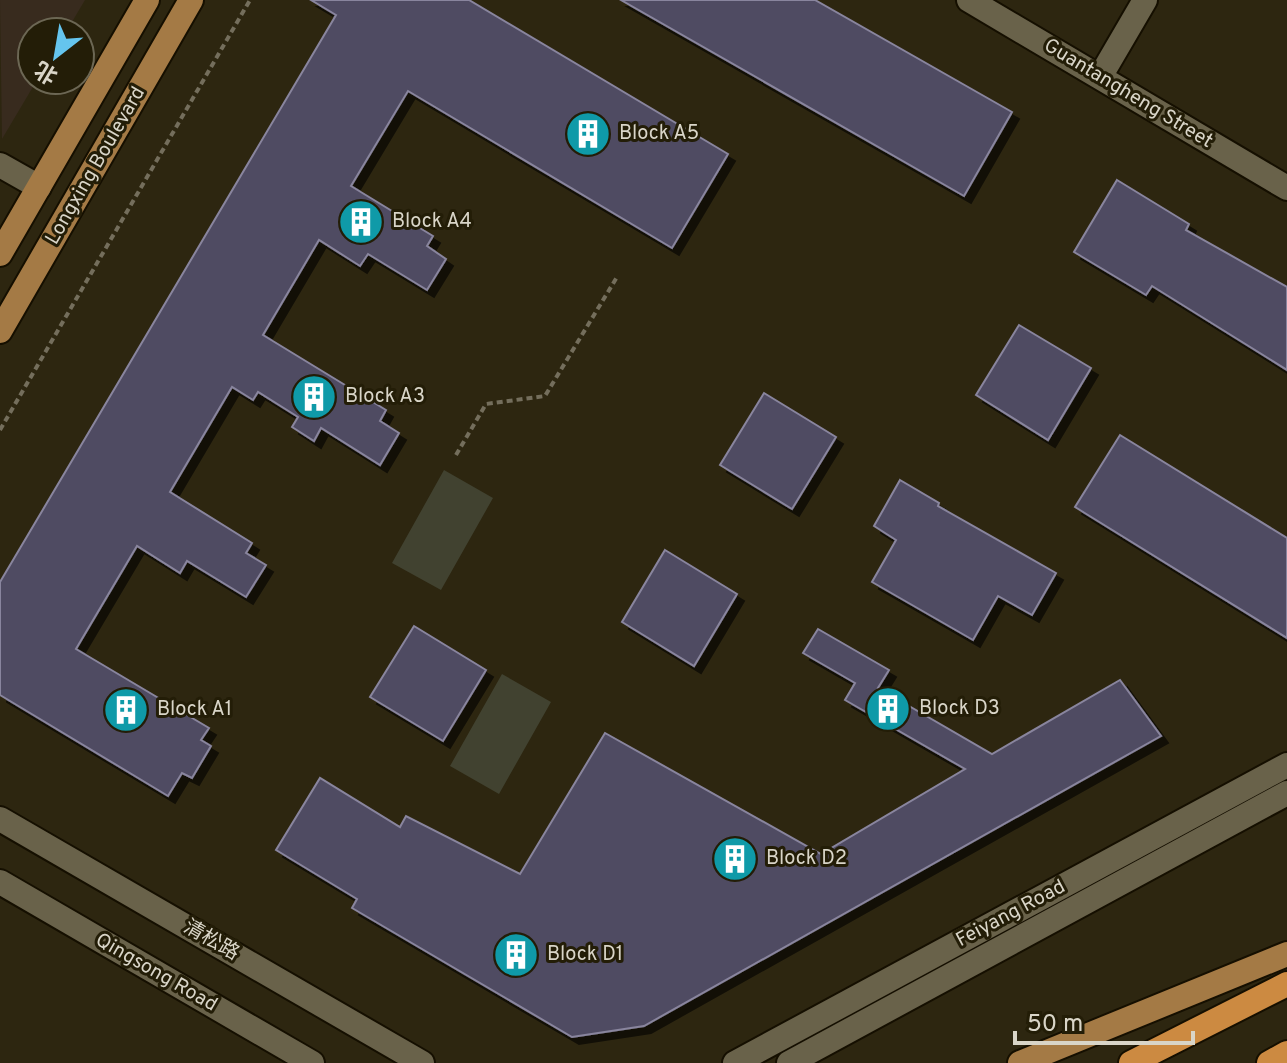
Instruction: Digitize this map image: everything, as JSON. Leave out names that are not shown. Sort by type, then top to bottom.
[{"type":"highway","points":[[1131,1063],[1287,984]]},
{"type":"highway","points":[[1269,1063],[1287,1053]]},
{"type":"main road","name":"Longxing Boulevard","points":[[0,254],[147,0]]},
{"type":"main road","name":"Longxing Boulevard","points":[[0,331],[191,0]]},
{"type":"main road","points":[[1020,1063],[1287,954]]},
{"type":"street","name":"Guantangheng Street","points":[[969,0],[1287,188]]},
{"type":"street","points":[[1100,77],[1145,0]]},
{"type":"street","points":[[0,165],[39,187]]},
{"type":"street","name":"Feiyang Road","points":[[735,1063],[1287,765]]},
{"type":"street","name":"Feiyang Road","points":[[789,1063],[1287,793]]},
{"type":"street","name":"清松路","points":[[0,819],[422,1063]]},
{"type":"street","name":"Qingsong Road","points":[[0,882],[312,1063]]},
{"type":"path","points":[[0,430],[250,0]]},
{"type":"path","points":[[456,455],[486,404],[545,396],[617,277]]},
{"type":"shaded area","points":[[0,0],[85,0],[76,16],[16,16],[16,96],[28,96],[2,139]]},
{"type":"green space","points":[[444,470],[493,498],[441,590],[392,563]]},
{"type":"green space","points":[[502,674],[551,702],[499,794],[450,766]]},
{"type":"building","points":[[311,0],[469,0],[728,154],[672,248],[408,91],[351,186],[433,236],[427,246],[446,259],[427,290],[368,254],[360,266],[319,240],[263,335],[386,410],[380,421],[399,433],[380,465],[321,428],[314,441],[292,427],[298,417],[258,392],[253,400],[232,387],[170,492],[252,543],[246,553],[266,565],[246,597],[187,561],[180,573],[137,546],[76,649],[209,728],[201,740],[211,746],[192,778],[182,773],[168,796],[0,695],[0,582],[336,15]]},
{"type":"building","points":[[621,0],[815,0],[1012,112],[964,196]]},
{"type":"building","points":[[1117,180],[1189,224],[1186,230],[1287,287],[1287,370],[1152,286],[1146,295],[1074,252]]},
{"type":"building","points":[[1019,325],[1091,368],[1048,440],[976,395]]},
{"type":"building","points":[[764,393],[836,437],[792,509],[720,465]]},
{"type":"building","points":[[1120,435],[1287,538],[1287,638],[1075,507]]},
{"type":"building","points":[[900,480],[939,503],[938,506],[1056,573],[1032,615],[998,596],[973,640],[872,582],[896,540],[874,526]]},
{"type":"building","points":[[665,550],[737,594],[694,666],[622,622]]},
{"type":"building","points":[[414,626],[486,670],[443,741],[370,697]]},
{"type":"building","points":[[818,629],[889,670],[878,688],[992,754],[1120,680],[1161,736],[644,1026],[572,1037],[352,908],[357,899],[276,850],[320,778],[400,827],[406,816],[520,874],[605,733],[821,854],[965,769],[845,700],[855,683],[803,653]]},
{"type":"place","name":"Block A5","points":[[588,134]]},
{"type":"place","name":"Block A4","points":[[361,222]]},
{"type":"place","name":"Block A3","points":[[314,397]]},
{"type":"place","name":"Block D3","points":[[888,709]]},
{"type":"place","name":"Block A1","points":[[126,710]]},
{"type":"place","name":"Block D2","points":[[735,859]]},
{"type":"place","name":"Block D1","points":[[516,955]]}]
